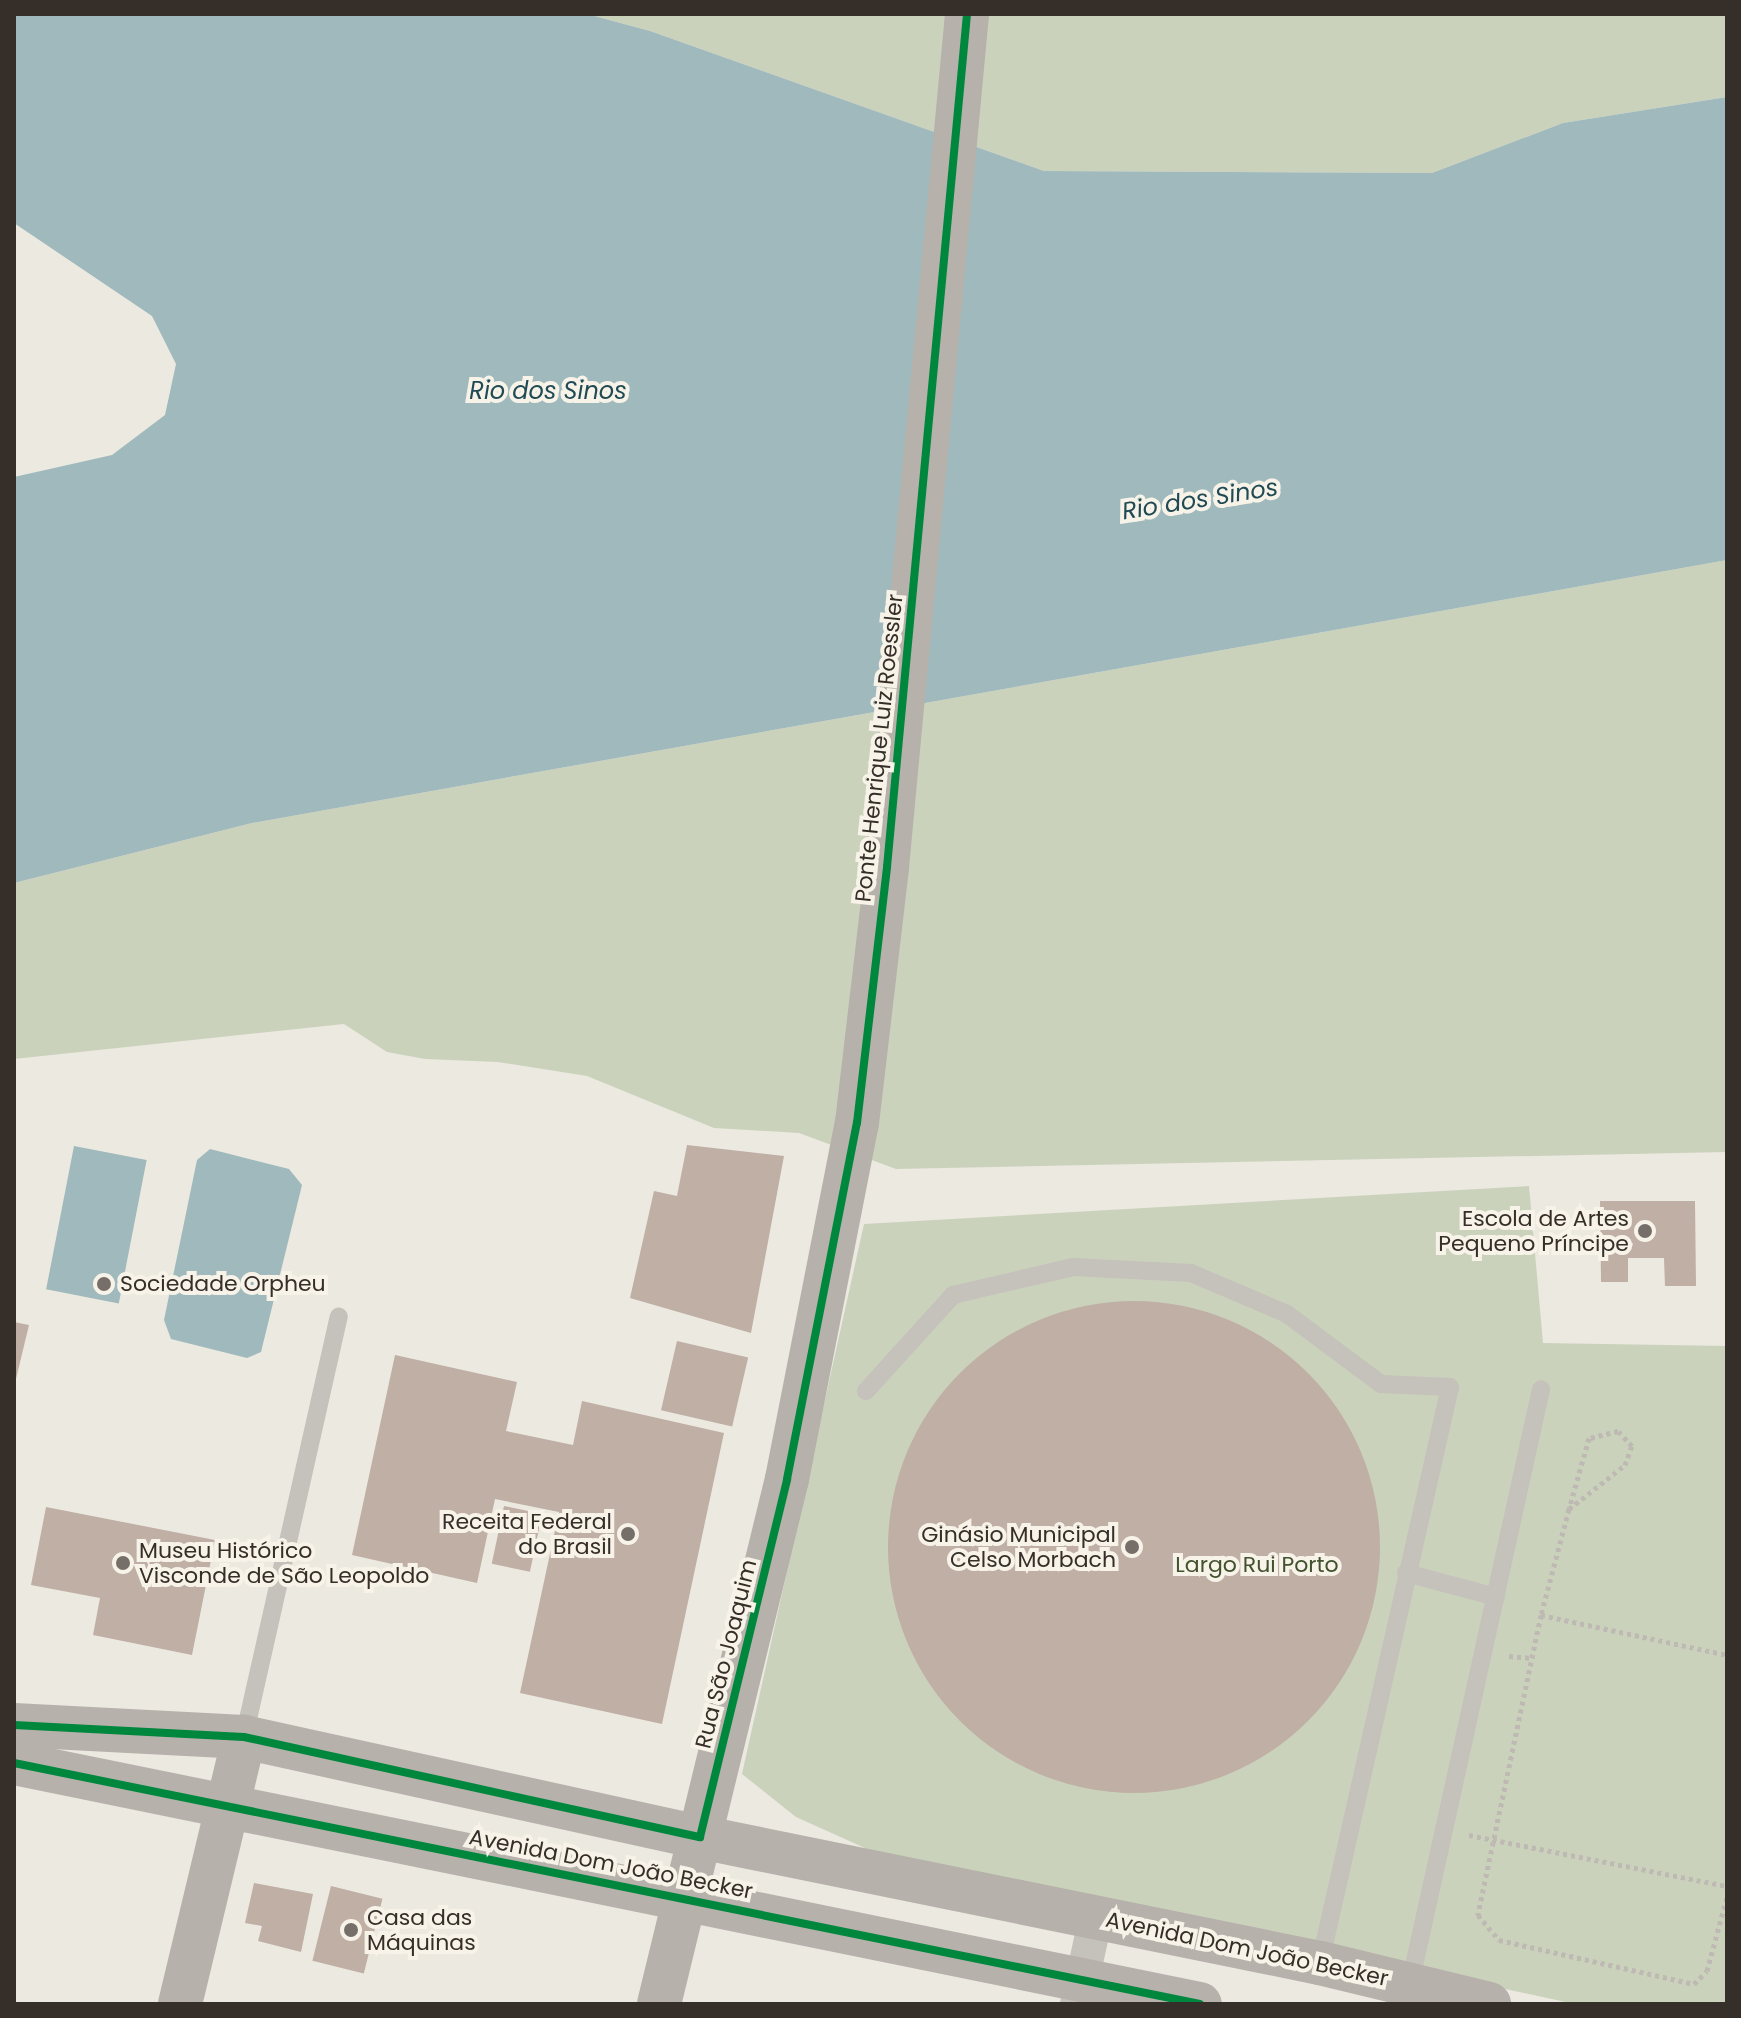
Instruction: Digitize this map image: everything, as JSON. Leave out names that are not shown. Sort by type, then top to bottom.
[{"type":"main road","name":"Ponte Henrique Luiz Roessler","points":[[787,1479],[857,1123],[888,851],[967,14]]},
{"type":"main road","name":"Rua São Joaquim","points":[[659,2004],[787,1479]]},
{"type":"main road","name":"Avenida Dom João Becker","points":[[14,1725],[244,1737],[700,1837],[1320,1963],[1489,2004]]},
{"type":"main road","points":[[180,2004],[244,1737]]},
{"type":"main road","name":"Avenida Dom João Becker","points":[[14,1763],[685,1898],[1080,1991],[1200,2004]]},
{"type":"street","points":[[1080,1991],[1096,1916]]},
{"type":"lane","points":[[866,1391],[953,1295],[1073,1267],[1191,1273],[1287,1314],[1381,1384],[1450,1387],[1320,1963]]},
{"type":"lane","points":[[244,1737],[339,1317]]},
{"type":"lane","points":[[1410,1984],[1541,1389]]},
{"type":"lane","points":[[1406,1573],[1496,1597]]},
{"type":"path","points":[[1569,1509],[1625,1465],[1632,1446],[1618,1431],[1589,1438],[1569,1509],[1541,1615],[1478,1915],[1499,1940],[1694,1984],[1707,1971],[1727,1897]]},
{"type":"path","points":[[1541,1615],[1727,1655]]},
{"type":"path","points":[[1494,1840],[1727,1886]]},
{"type":"green space","points":[[587,14],[1727,14],[1727,97],[1563,123],[1432,173],[1044,171],[650,31]]},
{"type":"green space","points":[[1727,560],[1727,1152],[896,1169],[799,1133],[714,1128],[587,1076],[498,1062],[425,1059],[387,1052],[344,1024],[14,1059],[14,883],[252,823]]},
{"type":"green space","name":"Largo Rui Porto","points":[[1529,1186],[1543,1343],[1727,1346],[1727,2004],[1575,2004],[876,1853],[796,1817],[742,1774],[864,1224]]},
{"type":"water","name":"Rio dos Sinos","points":[[14,14],[587,14],[650,31],[1044,171],[1432,173],[1563,123],[1727,97],[1727,560],[252,823],[14,883],[14,477],[112,455],[165,415],[176,364],[152,316],[14,223]]},
{"type":"water","points":[[74,1146],[147,1160],[119,1303],[46,1289]]},
{"type":"water","points":[[210,1149],[289,1169],[302,1185],[261,1352],[247,1358],[171,1339],[164,1320],[197,1160]]},
{"type":"building","points":[[687,1145],[784,1156],[751,1333],[630,1298],[654,1191],[677,1196]]},
{"type":"building","points":[[1600,1201],[1695,1201],[1696,1286],[1665,1286],[1664,1258],[1628,1258],[1628,1282],[1601,1282]]},
{"type":"building","name":"Ginásio Municipal Celso Morbach","points":[[1134,1301],[1182,1305],[1228,1319],[1271,1342],[1308,1373],[1339,1410],[1362,1453],[1376,1499],[1380,1547],[1376,1595],[1362,1641],[1339,1684],[1308,1721],[1271,1752],[1228,1775],[1182,1789],[1134,1793],[1086,1789],[1040,1775],[997,1752],[960,1721],[929,1684],[906,1641],[892,1595],[888,1547],[892,1499],[906,1453],[929,1410],[960,1373],[997,1342],[1040,1319],[1086,1305]]},
{"type":"building","points":[[14,1322],[29,1325],[15,1383],[14,1383]]},
{"type":"building","points":[[677,1341],[748,1357],[732,1427],[661,1410]]},
{"type":"building","name":"Receita Federal do Brasil","points":[[395,1355],[517,1382],[506,1431],[573,1445],[582,1401],[724,1433],[662,1724],[520,1693],[559,1512],[495,1499],[477,1583],[352,1555]]},
{"type":"building","points":[[504,1506],[542,1514],[530,1572],[492,1564]]},
{"type":"building","name":"Museu Histórico Visconde de São Leopoldo","points":[[46,1507],[215,1540],[192,1655],[93,1635],[100,1598],[31,1585]]},
{"type":"building","points":[[254,1883],[313,1894],[301,1952],[258,1941],[262,1926],[245,1923]]},
{"type":"building","name":"Casa das Máquinas","points":[[331,1886],[382,1899],[364,1974],[312,1961]]},
{"type":"cycle path","points":[[14,1725],[244,1737],[700,1837],[787,1479],[857,1123],[887,867],[967,14]]},
{"type":"cycle path","points":[[14,1763],[1200,2004]]},
{"type":"place","name":"Escola de Artes Pequeno Príncipe","points":[[1645,1231]]},
{"type":"place","name":"Sociedade Orpheu","points":[[104,1284]]},
{"type":"place","name":"Receita Federal do Brasil","points":[[628,1534]]},
{"type":"place","name":"Ginásio Municipal Celso Morbach","points":[[1132,1547]]},
{"type":"place","name":"Museu Histórico Visconde de São Leopoldo","points":[[123,1563]]},
{"type":"place","name":"Casa das Máquinas","points":[[351,1930]]}]
